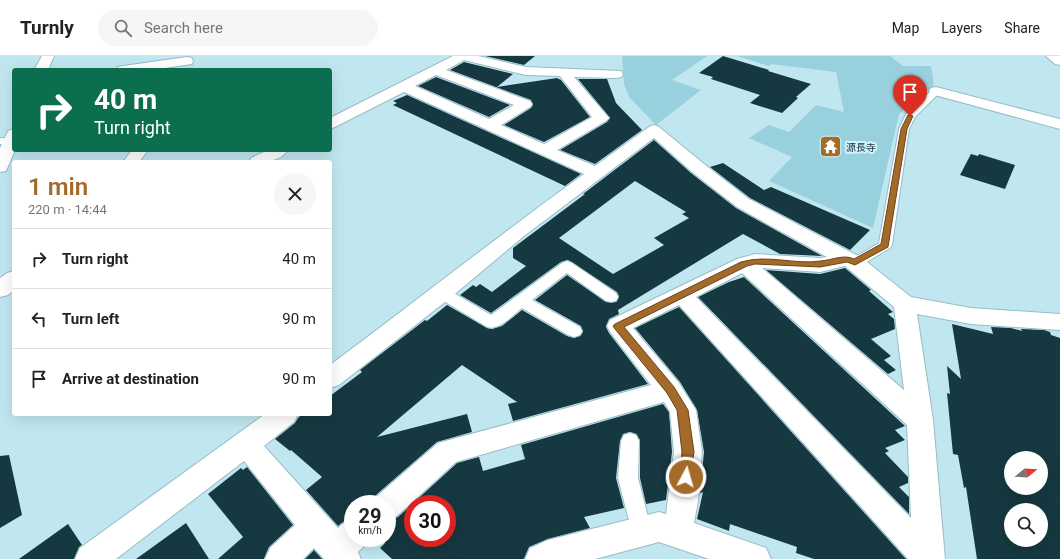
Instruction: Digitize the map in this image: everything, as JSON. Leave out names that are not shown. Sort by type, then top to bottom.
[{"type":"street","points":[[42,68],[48,56]]},
{"type":"street","points":[[332,123],[463,56],[526,71],[616,74]]},
{"type":"street","points":[[1052,56],[1060,61]]},
{"type":"street","points":[[140,68],[187,62]]},
{"type":"street","points":[[435,70],[524,104],[490,125]]},
{"type":"street","points":[[545,150],[601,118],[564,73]]},
{"type":"street","points":[[403,86],[596,173]]},
{"type":"street","points":[[936,91],[1060,124]]},
{"type":"street","points":[[332,376],[442,293],[517,232],[654,130],[698,168],[744,203],[851,261],[905,304],[971,316],[1060,322]]},
{"type":"street","points":[[0,167],[6,140]]},
{"type":"street","points":[[261,160],[276,152]]},
{"type":"street","points":[[677,533],[683,501],[688,452],[683,410],[670,390],[618,326],[744,264],[755,261],[820,265],[851,261]]},
{"type":"street","points":[[744,264],[920,420]]},
{"type":"street","points":[[0,291],[12,280]]},
{"type":"street","points":[[0,291],[12,288]]},
{"type":"street","points":[[681,294],[929,559]]},
{"type":"street","points":[[905,304],[920,420],[929,559]]},
{"type":"street","points":[[396,498],[448,452],[670,390]]},
{"type":"street","points":[[91,559],[282,416]]},
{"type":"street","points":[[246,444],[315,526],[345,548]]},
{"type":"street","points":[[281,559],[315,526]]},
{"type":"street","points":[[546,558],[659,527],[755,559]]},
{"type":"lane","points":[[851,261],[885,245],[904,129],[910,116],[936,91]]},
{"type":"lane","points":[[442,293],[492,323],[567,266],[611,297]]},
{"type":"lane","points":[[521,300],[574,331]]},
{"type":"lane","points":[[630,441],[628,478],[642,532]]},
{"type":"shaded area","points":[[622,56],[707,56],[672,80],[701,90],[656,125],[629,97],[624,84]]},
{"type":"shaded area","points":[[737,56],[890,56],[903,66],[931,66],[934,85],[899,114],[873,228],[769,181],[792,157],[749,138],[769,125],[789,132],[816,105],[844,112],[836,72],[771,64],[769,66]]},
{"type":"building","points":[[485,56],[535,56],[524,65]]},
{"type":"building","points":[[723,56],[811,84],[796,97],[798,98],[782,113],[750,103],[760,95],[711,79],[713,77],[699,73]]},
{"type":"building","points":[[464,62],[513,74],[497,87],[557,78],[561,80],[590,117],[544,142],[504,125],[531,108],[533,105],[531,100],[450,70]]},
{"type":"building","points":[[436,77],[510,105],[489,117],[418,86]]},
{"type":"building","points":[[578,79],[607,79],[616,103],[642,130],[595,164],[560,150],[607,122],[610,118]]},
{"type":"building","points":[[407,95],[581,174],[565,186],[393,105],[397,103],[393,101]]},
{"type":"building","points":[[654,140],[691,173],[736,208],[822,256],[780,254],[743,234],[618,310],[619,314],[609,319],[606,327],[648,384],[513,421],[508,404],[517,402],[462,365],[377,437],[467,414],[472,432],[437,442],[376,495],[344,495],[344,521],[338,526],[306,490],[322,477],[291,450],[290,451],[275,439],[295,423],[300,416],[332,416],[332,394],[362,372],[360,370],[447,305],[487,328],[492,329],[502,326],[522,310],[567,336],[574,338],[580,336],[583,332],[581,326],[535,300],[567,275],[606,302],[616,302],[619,296],[617,292],[568,260],[561,262],[491,313],[460,295],[473,285],[476,287],[480,284],[492,292],[526,266],[513,258],[513,248]],"holes":[[[635,181],[686,212],[682,214],[689,218],[654,238],[664,245],[613,274],[559,238]]]},
{"type":"building","points":[[971,154],[978,156],[979,154],[1015,165],[1005,189],[960,175]]},
{"type":"building","points":[[723,163],[764,190],[771,187],[870,230],[850,250],[750,198],[710,167]]},
{"type":"building","points":[[845,268],[871,290],[869,291],[893,312],[888,314],[894,319],[895,329],[871,339],[891,356],[884,360],[896,370],[888,374],[766,270],[820,274]]},
{"type":"building","points":[[744,277],[905,426],[895,430],[905,440],[885,448],[889,451],[885,453],[908,477],[908,483],[899,487],[909,497],[909,514],[698,297],[729,282]]},
{"type":"building","points":[[679,307],[906,559],[814,559],[796,553],[797,547],[730,524],[729,531],[697,519],[703,492],[700,493],[704,452],[697,410],[680,382],[635,328]]},
{"type":"building","points":[[952,324],[993,334],[991,327],[1011,328],[1022,331],[1021,329],[1044,330],[1050,332],[1051,335],[1060,338],[1060,559],[977,559],[966,487],[964,488],[958,455],[953,454],[947,393],[950,394],[947,366],[961,379]]},
{"type":"building","points":[[663,404],[669,412],[672,452],[666,500],[646,504],[640,478],[640,440],[636,434],[630,432],[623,434],[620,441],[616,478],[624,508],[584,517],[590,528],[548,539],[529,547],[524,559],[392,559],[380,548],[396,547],[396,518],[404,512],[404,547],[456,547],[456,495],[422,495],[457,463],[479,457],[483,471],[525,459],[521,445]]},
{"type":"building","points":[[9,455],[22,515],[0,528],[0,456]]},
{"type":"building","points":[[247,467],[293,525],[269,547],[264,559],[218,559],[243,537],[208,494],[241,468],[243,470]]},
{"type":"building","points":[[186,523],[209,559],[136,559]]},
{"type":"building","points":[[68,524],[82,545],[79,547],[74,559],[19,559]]},
{"type":"building","points":[[314,550],[322,559],[305,559]]},
{"type":"place","name":"源長寺","points":[[831,147]]},
{"type":"route","points":[[686,477],[688,452],[683,410],[670,390],[618,326],[744,264],[755,261],[820,265],[848,259],[855,263],[885,245],[904,129],[910,116]]}]
